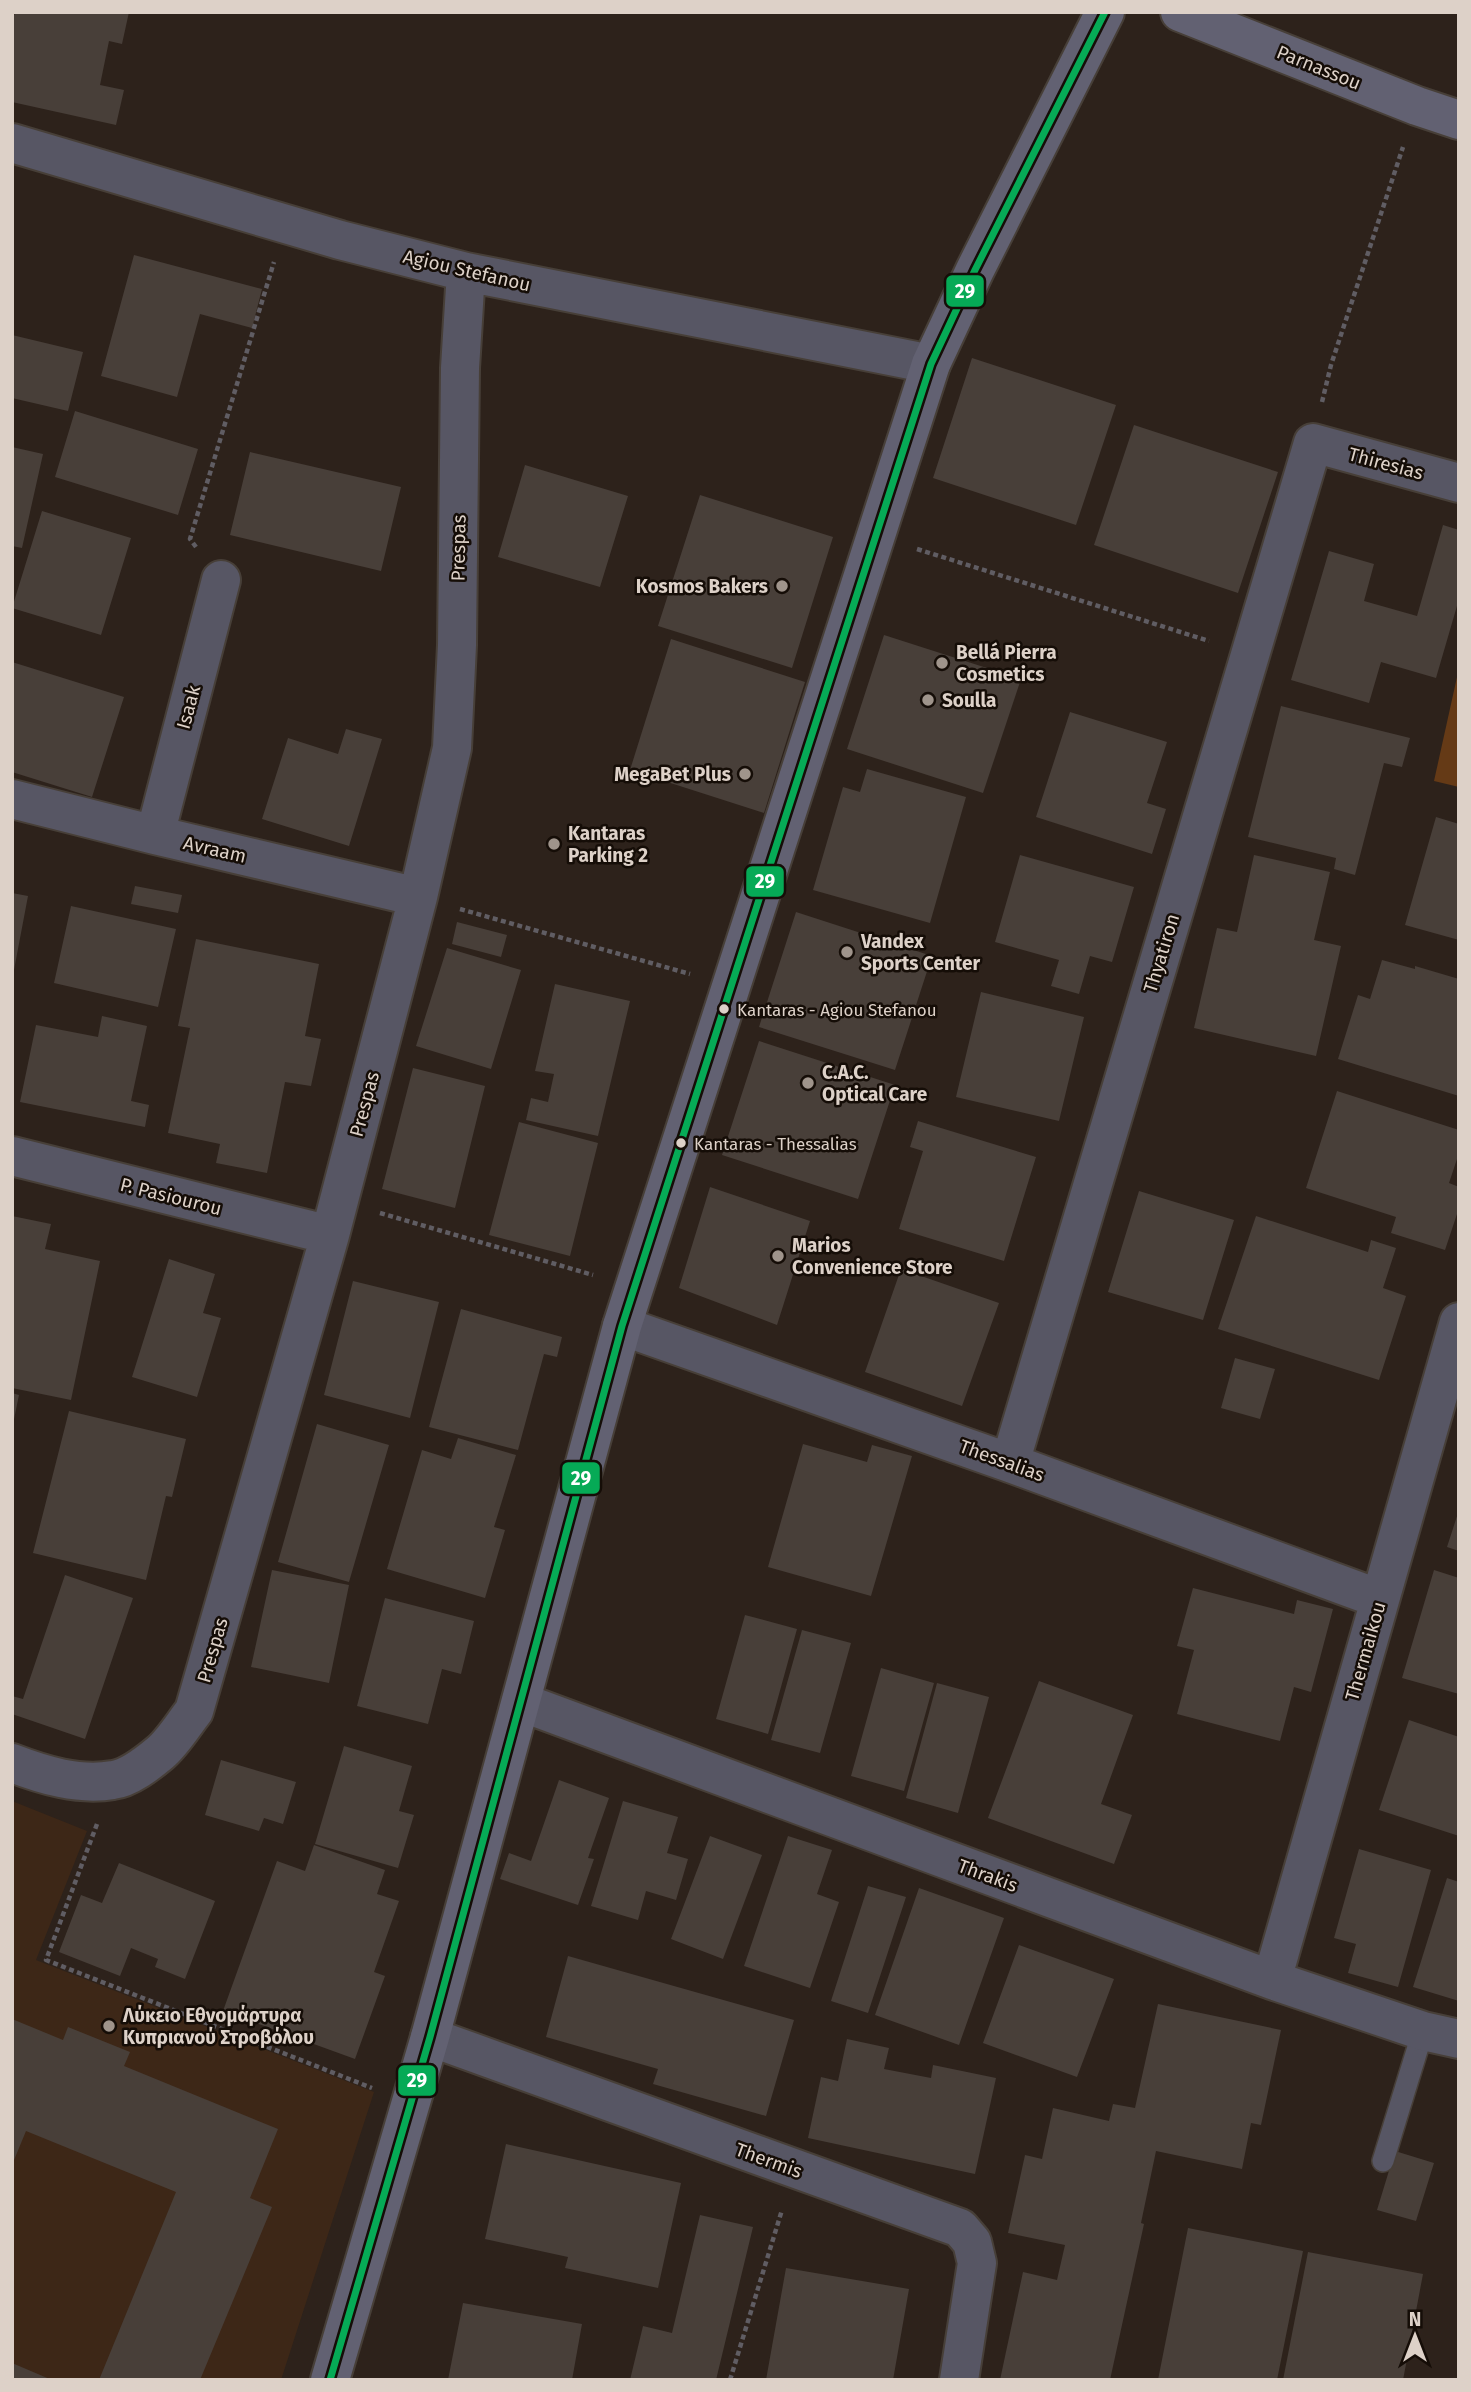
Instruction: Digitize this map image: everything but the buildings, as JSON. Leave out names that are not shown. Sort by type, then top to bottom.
[{"type":"street","points":[[330,2380],[430,2038],[622,1326],[931,364],[975,270],[1105,12]]},
{"type":"street","name":"Parnassou","points":[[1180,12],[1417,106],[1459,120]]},
{"type":"street","name":"Agiou Stefanou","points":[[12,143],[285,224],[466,272],[931,364]]},
{"type":"street","name":"Prespas","points":[[12,1763],[43,1775],[84,1780],[113,1780],[127,1776],[161,1752],[194,1711],[335,1218],[418,897],[452,748],[457,645],[460,368],[466,272]]},
{"type":"street","name":"Thiresias","points":[[1312,443],[1459,483]]},
{"type":"street","name":"Thyatiron","points":[[1010,1463],[1312,443]]},
{"type":"street","name":"Isaak","points":[[155,835],[221,580]]},
{"type":"street","name":"Avraam","points":[[12,799],[418,897]]},
{"type":"street","name":"P. Pasiourou","points":[[12,1156],[335,1218]]},
{"type":"street","name":"Thermaikou","points":[[1272,1980],[1459,1322]]},
{"type":"street","name":"Thessalias","points":[[622,1326],[1010,1463],[1380,1600]]},
{"type":"street","name":"Thrakis","points":[[521,1702],[1272,1980],[1441,2035]]},
{"type":"street","name":"Thermis","points":[[430,2038],[960,2228],[972,2242],[977,2263],[959,2380]]},
{"type":"lane","points":[[1383,2161],[1441,2035]]},
{"type":"path","points":[[1312,443],[1331,365],[1417,106]]},
{"type":"path","points":[[221,580],[190,540],[285,224]]},
{"type":"path","points":[[876,537],[1250,654]]},
{"type":"path","points":[[418,897],[732,986]]},
{"type":"path","points":[[335,1218],[635,1287]]},
{"type":"path","points":[[113,1780],[46,1960],[411,2103]]},
{"type":"path","points":[[730,2380],[794,2169]]},
{"type":"shaded area","points":[[1459,668],[1459,787],[1434,781]]},
{"type":"shaded area","name":"Λύκειο Εθνομάρτυρα Κυπριανού Στροβόλου","points":[[12,1801],[87,1831],[36,1960],[374,2092],[281,2380],[12,2380]]},
{"type":"transit line","name":"29","points":[[330,2380],[430,2037],[622,1326],[931,364],[975,270],[1105,12]]},
{"type":"place","name":"Kosmos Bakers","points":[[782,586]]},
{"type":"place","name":"Bellá Pierra Cosmetics","points":[[942,663]]},
{"type":"place","name":"Soulla","points":[[928,700]]},
{"type":"place","name":"MegaBet Plus","points":[[745,774]]},
{"type":"place","name":"Kantaras Parking 2","points":[[554,844]]},
{"type":"place","name":"Vandex Sports Center","points":[[847,952]]},
{"type":"place","name":"Kantaras - Agiou Stefanou","points":[[724,1009]]},
{"type":"place","name":"C.A.C. Optical Care","points":[[808,1083]]},
{"type":"place","name":"Kantaras - Thessalias","points":[[681,1143]]},
{"type":"place","name":"Marios Convenience Store","points":[[778,1256]]},
{"type":"place","name":"Λύκειο Εθνομάρτυρα Κυπριανού Στροβόλου","points":[[109,2026]]}]
